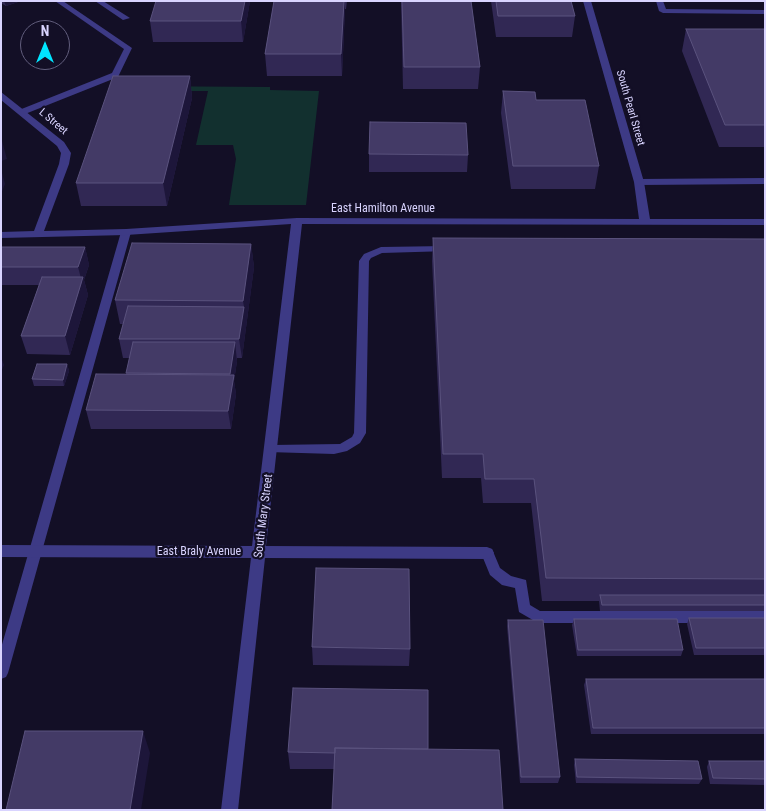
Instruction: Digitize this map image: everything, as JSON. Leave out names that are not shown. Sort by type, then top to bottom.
[{"type":"street","name":"South Pearl Street","points":[[587,1],[639,182],[645,222]]},
{"type":"street","name":"L Street","points":[[1,95],[61,144],[66,153],[64,164],[38,234]]},
{"type":"street","name":"East Hamilton Avenue","points":[[1,235],[126,232],[297,221],[765,222]]},
{"type":"street","name":"South Mary Street","points":[[229,810],[297,221]]},
{"type":"street","name":"East Braly Avenue","points":[[1,551],[487,553]]},
{"type":"lane","points":[[22,112],[115,75],[128,48],[58,1]]},
{"type":"lane","points":[[98,1],[126,18]]},
{"type":"lane","points":[[659,1],[663,12],[765,12]]},
{"type":"lane","points":[[639,182],[765,181]]},
{"type":"lane","points":[[1,673],[126,232]]},
{"type":"lane","points":[[272,449],[334,450],[350,444],[360,433],[364,260],[367,256],[388,248],[458,249]]},
{"type":"lane","points":[[487,553],[495,571],[508,581],[521,584],[524,608],[538,617],[765,617]]},
{"type":"green space","points":[[122,86],[270,87],[270,90],[319,91],[306,205],[229,205],[236,159],[233,145],[196,145],[208,91],[120,91]]},
{"type":"building","points":[[156,1],[245,1],[241,21],[150,21]]},
{"type":"building","points":[[274,1],[344,1],[341,54],[265,54]]},
{"type":"building","points":[[402,1],[471,1],[480,67],[404,67]]},
{"type":"building","points":[[496,1],[571,1],[575,16],[498,16]]},
{"type":"building","points":[[686,29],[765,29],[765,125],[725,125]]},
{"type":"building","points":[[113,76],[190,76],[163,183],[76,183]]},
{"type":"building","points":[[503,91],[535,92],[536,100],[585,100],[599,166],[513,166]]},
{"type":"building","points":[[370,122],[466,123],[468,155],[369,154]]},
{"type":"building","points":[[433,238],[765,239],[765,579],[546,578],[534,479],[485,479],[483,454],[443,454]]},
{"type":"building","points":[[132,243],[251,244],[243,301],[115,300]]},
{"type":"building","points":[[1,247],[85,247],[78,267],[1,267]]},
{"type":"building","points":[[42,277],[83,277],[65,336],[21,336]]},
{"type":"building","points":[[128,306],[244,307],[239,339],[119,339]]},
{"type":"building","points":[[133,342],[235,342],[230,374],[126,373]]},
{"type":"building","points":[[37,364],[67,364],[63,380],[32,379]]},
{"type":"building","points":[[96,374],[234,375],[228,411],[86,410]]},
{"type":"building","points":[[316,568],[409,569],[410,649],[312,647]]},
{"type":"building","points":[[600,595],[765,595],[765,605],[602,605]]},
{"type":"building","points":[[689,618],[765,618],[765,648],[696,648]]},
{"type":"building","points":[[574,619],[677,619],[683,650],[578,650]]},
{"type":"building","points":[[508,620],[543,620],[560,777],[521,777]]},
{"type":"building","points":[[586,679],[765,679],[765,728],[593,728]]},
{"type":"building","points":[[293,688],[428,690],[428,749],[335,748],[335,753],[288,752]]},
{"type":"building","points":[[25,731],[143,731],[130,810],[6,810]]},
{"type":"building","points":[[335,748],[499,750],[503,810],[332,810]]},
{"type":"building","points":[[575,759],[698,761],[702,779],[577,777]]},
{"type":"building","points":[[709,761],[765,761],[765,779],[713,778]]}]
